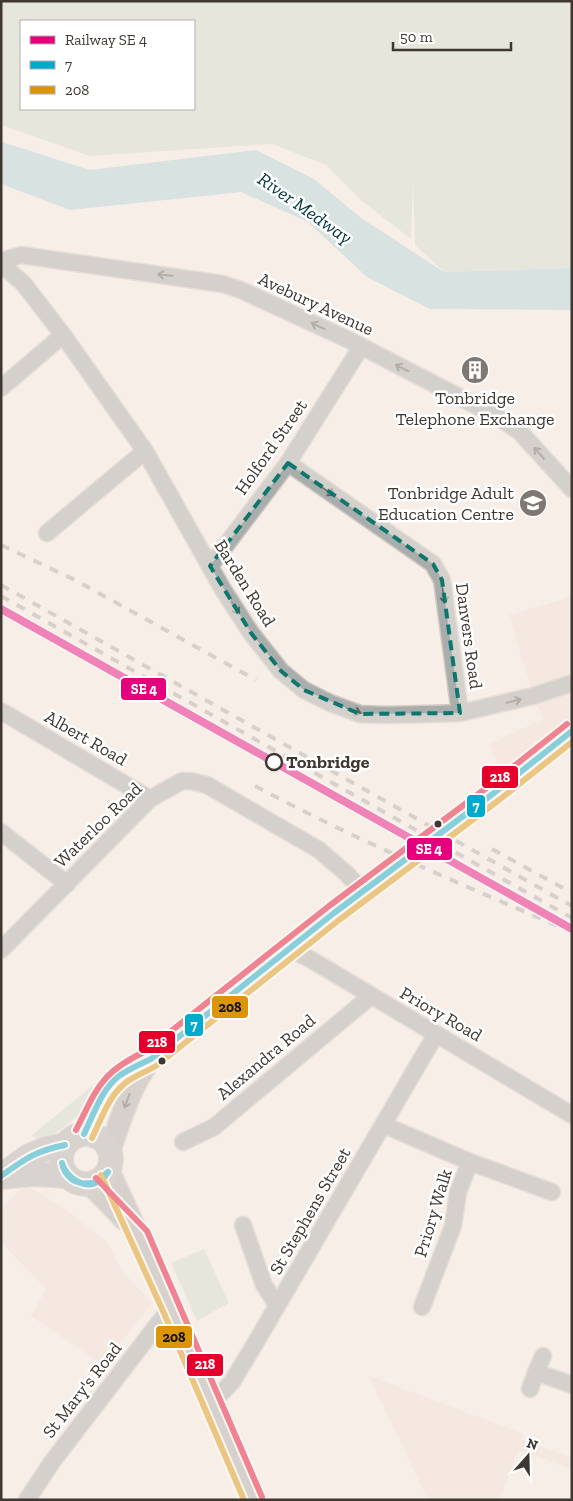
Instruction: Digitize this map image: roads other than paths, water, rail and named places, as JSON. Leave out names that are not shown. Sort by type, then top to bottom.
[{"type":"highway","points":[[1,1177],[29,1156],[74,1140],[92,1135],[106,1143],[103,1168],[82,1184],[74,1182],[68,1176],[63,1169],[61,1161],[62,1153],[74,1140]]},
{"type":"highway","points":[[1,1177],[34,1174],[68,1176]]},
{"type":"main road","points":[[74,1140],[113,1082],[151,1059],[362,891],[461,818],[572,731]]},
{"type":"main road","points":[[151,1059],[138,1077],[128,1097],[103,1168],[139,1235],[254,1500]]},
{"type":"street","name":"Avebury Avenue","points":[[1,262],[21,255],[223,284],[256,297],[361,347],[498,417],[520,432],[572,489]]},
{"type":"street","name":"Barden Road","points":[[1,262],[23,283],[63,335],[145,451],[222,588],[251,633],[281,671],[304,690],[330,704],[360,714],[385,715],[460,713],[534,696],[572,683]]},
{"type":"street","points":[[1,388],[63,335]]},
{"type":"street","name":"Holford Street","points":[[210,566],[288,463],[361,347]]},
{"type":"street","points":[[47,533],[145,451]]},
{"type":"street","name":"Danvers Road","points":[[288,463],[433,564],[442,580],[460,713]]},
{"type":"street","name":"Albert Road","points":[[1,711],[150,799]]},
{"type":"street","name":"Waterloo Road","points":[[1,950],[150,799],[182,781],[191,781],[207,786],[318,850],[336,864],[362,891]]},
{"type":"street","points":[[1,832],[67,884]]},
{"type":"street","name":"Priory Road","points":[[289,949],[310,959],[572,1115]]},
{"type":"street","name":"Alexandra Road","points":[[183,1142],[214,1127],[371,996]]},
{"type":"street","name":"St Stephens Street","points":[[212,1403],[232,1382],[436,1034]]},
{"type":"street","name":"Priory Walk","points":[[384,1124],[470,1162],[458,1192],[453,1226],[422,1307]]},
{"type":"street","points":[[470,1162],[552,1192]]},
{"type":"street","points":[[243,1226],[264,1285],[277,1306]]},
{"type":"street","name":"St Mary's Road","points":[[27,1500],[52,1462],[171,1307]]},
{"type":"street","points":[[530,1389],[543,1356]]},
{"type":"street","points":[[536,1372],[572,1385]]},
{"type":"water","name":"River Medway","points":[[1,141],[90,170],[256,150],[314,179],[361,218],[444,272],[572,268],[572,310],[430,309],[367,277],[308,222],[241,192],[70,210],[1,184]]},
{"type":"railway","points":[[1,545],[75,580],[256,680]]},
{"type":"railway","points":[[1,585],[572,906]]},
{"type":"railway","points":[[1,596],[572,918]]},
{"type":"railway","points":[[255,786],[372,844],[572,932]]},
{"type":"railway","points":[[492,849],[572,893]]},
{"type":"place","name":"Tonbridge Telephone Exchange","points":[[475,370]]},
{"type":"place","name":"Tonbridge Adult Education Centre","points":[[533,503]]},
{"type":"place","name":"Tonbridge","points":[[274,762]]}]
